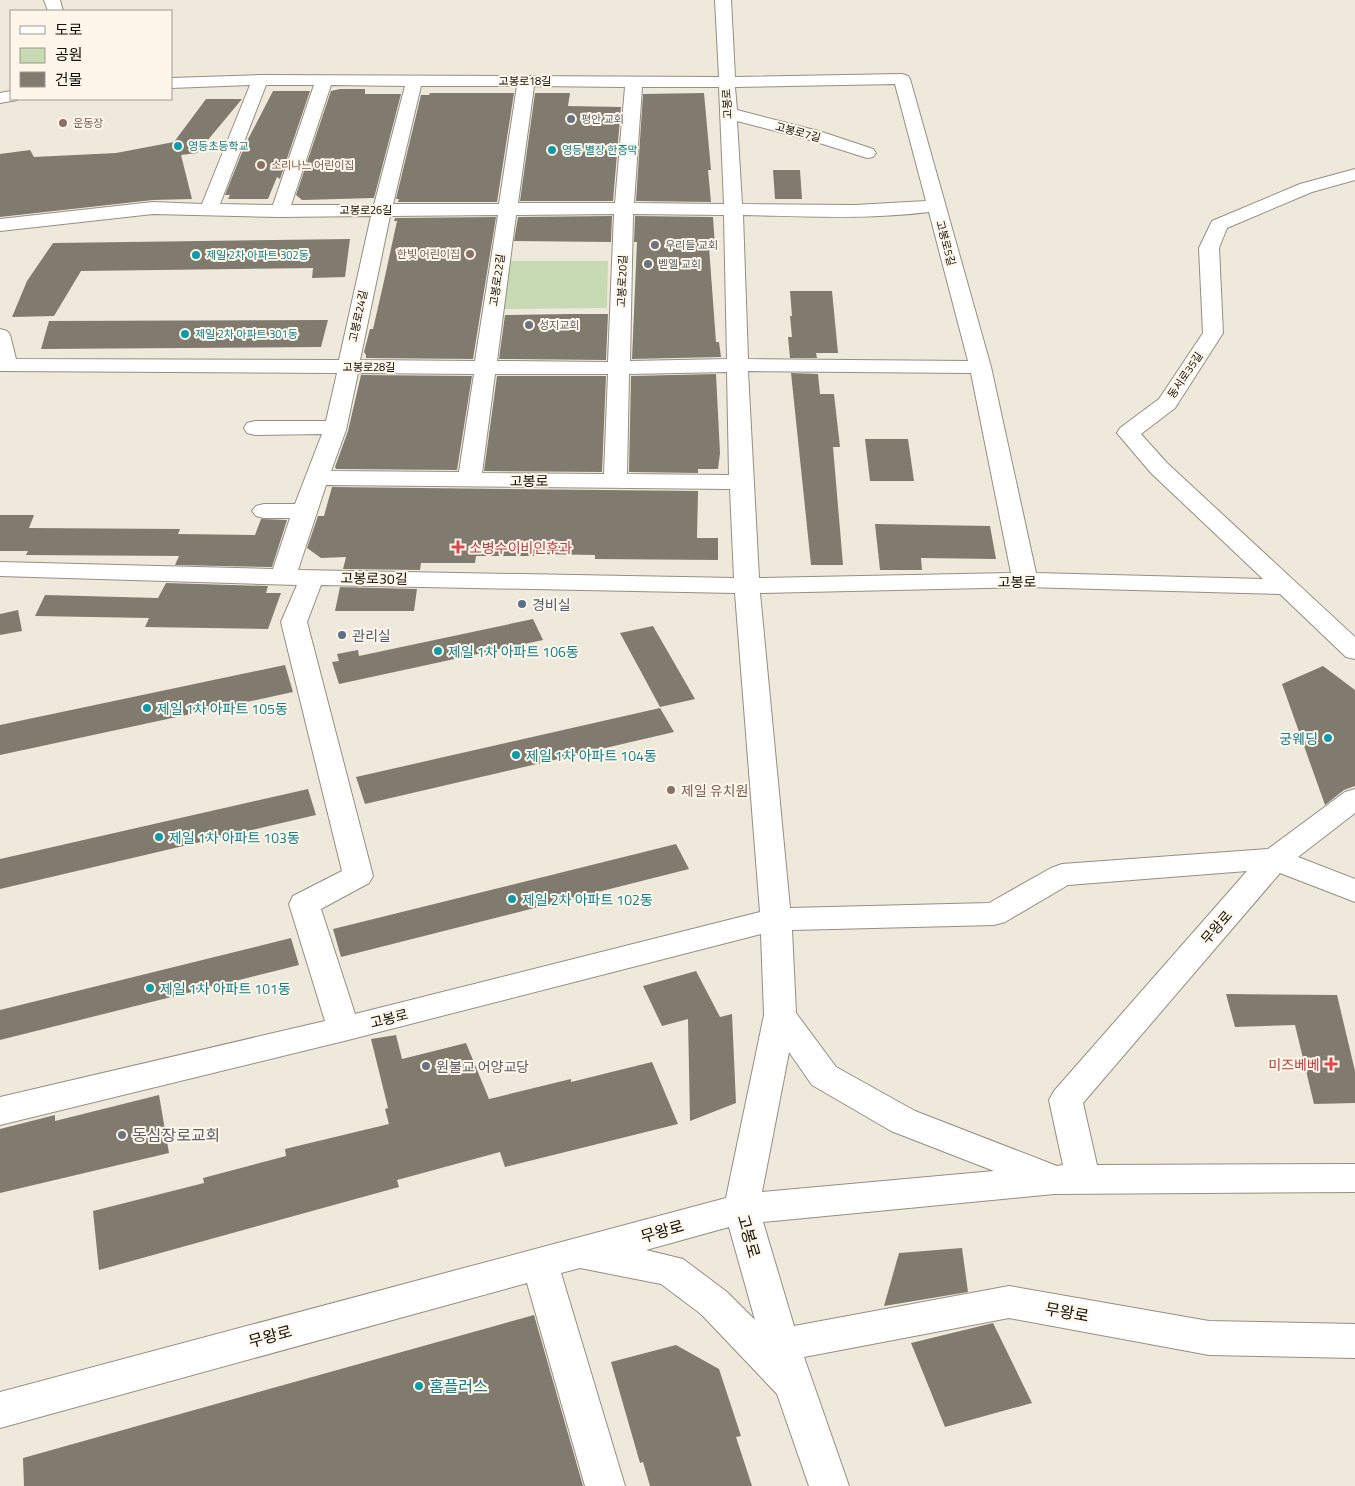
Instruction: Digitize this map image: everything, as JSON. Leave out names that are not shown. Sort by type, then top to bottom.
[{"type":"street","name":"고봉로","points":[[723,0],[739,365],[741,482],[747,586],[776,919],[780,1015],[741,1209],[793,1384],[828,1486]]},
{"type":"street","name":"고봉로5길","points":[[726,82],[902,79],[980,367],[1024,580]]},
{"type":"street","name":"고봉로18길","points":[[172,83],[260,80],[726,82]]},
{"type":"street","points":[[208,209],[260,80]]},
{"type":"street","points":[[280,210],[324,80]]},
{"type":"street","name":"고봉로24길","points":[[283,577],[304,512],[335,430],[382,210],[414,81]]},
{"type":"street","name":"고봉로22길","points":[[469,480],[526,81]]},
{"type":"street","name":"고봉로20길","points":[[615,481],[624,208],[634,81]]},
{"type":"street","name":"고봉로7길","points":[[728,113],[816,136],[867,152]]},
{"type":"street","name":"동서로35길","points":[[1355,174],[1306,188],[1219,225],[1210,248],[1213,333],[1167,403],[1128,433],[1159,468],[1355,650]]},
{"type":"street","points":[[733,208],[855,211],[908,209],[936,205]]},
{"type":"street","name":"고봉로26길","points":[[0,225],[153,208],[280,210],[733,208]]},
{"type":"street","points":[[0,335],[4,364]]},
{"type":"street","name":"고봉로28길","points":[[4,364],[347,368],[484,366],[619,368],[739,365]]},
{"type":"street","points":[[739,365],[980,367]]},
{"type":"street","points":[[255,428],[323,427],[335,430]]},
{"type":"street","name":"고봉로","points":[[317,478],[741,482]]},
{"type":"street","points":[[264,510],[304,512]]},
{"type":"street","name":"고봉로30길","points":[[0,569],[283,577],[747,586]]},
{"type":"street","points":[[321,577],[310,624],[297,634],[358,876],[304,904],[344,1029]]},
{"type":"street","name":"고봉로","points":[[747,586],[1024,580],[1286,587]]},
{"type":"street","name":"무왕로","points":[[1068,1180],[1066,1100],[1275,859],[1355,799]]},
{"type":"street","points":[[776,919],[994,914],[1062,875],[1275,859],[1355,891]]},
{"type":"street","name":"고봉로","points":[[0,1111],[344,1029],[776,919]]},
{"type":"street","points":[[780,1015],[824,1076],[903,1121],[1068,1180]]},
{"type":"street","name":"무왕로","points":[[0,1410],[741,1209],[1068,1180],[1355,1178]]},
{"type":"street","points":[[580,1254],[670,1270],[714,1303],[793,1384]]},
{"type":"street","points":[[540,1262],[605,1486]]},
{"type":"street","name":"무왕로","points":[[781,1345],[1009,1302],[1209,1338],[1355,1341]]},
{"type":"green space","points":[[509,261],[608,261],[607,308],[502,309]]},
{"type":"building","points":[[365,89],[365,94],[401,94],[374,198],[302,200],[296,195],[331,91]]},
{"type":"building","points":[[273,91],[310,91],[280,179],[277,177],[268,199],[228,199],[230,195],[225,195],[245,145]]},
{"type":"building","points":[[430,93],[514,93],[497,202],[398,202],[399,199],[396,199],[421,95],[429,95]]},
{"type":"building","points":[[535,93],[570,93],[568,106],[621,107],[613,201],[520,201]]},
{"type":"building","points":[[704,93],[711,170],[708,170],[711,202],[636,201],[643,94]]},
{"type":"building","points":[[206,99],[242,99],[197,153],[181,155],[192,199],[153,200],[0,217],[0,154],[30,150],[34,157],[116,153],[174,142]]},
{"type":"building","points":[[773,170],[800,170],[802,199],[775,199]]},
{"type":"building","points":[[612,216],[611,242],[514,241],[518,217]]},
{"type":"building","points":[[635,216],[713,217],[715,247],[709,247],[716,342],[719,342],[721,357],[632,359],[637,242],[634,242]]},
{"type":"building","points":[[496,217],[473,359],[366,358],[364,352],[370,329],[373,329],[397,221],[394,221],[395,218]]},
{"type":"building","name":"제일 2차 아파트 302동","points":[[350,239],[345,277],[312,278],[313,268],[81,271],[54,316],[12,317],[27,281],[53,243]]},
{"type":"building","points":[[790,291],[832,291],[838,353],[816,353],[817,358],[790,358],[788,337],[792,337],[790,316],[792,316]]},
{"type":"building","points":[[608,314],[606,360],[499,359],[505,315]]},
{"type":"building","name":"제일 2차 아파트 301동","points":[[328,320],[321,347],[41,349],[49,321]]},
{"type":"building","points":[[791,373],[818,374],[820,394],[834,394],[840,447],[833,447],[843,565],[811,565]]},
{"type":"building","points":[[716,374],[720,453],[718,469],[698,469],[698,473],[629,472],[631,376]]},
{"type":"building","points":[[361,375],[472,376],[457,470],[336,469],[335,467],[348,431]]},
{"type":"building","points":[[497,376],[606,376],[602,472],[484,471]]},
{"type":"building","points":[[865,439],[908,439],[914,481],[870,481]]},
{"type":"building","points":[[332,487],[698,491],[697,538],[718,538],[718,560],[595,559],[595,555],[534,554],[534,556],[476,556],[475,563],[421,563],[420,570],[343,569],[346,557],[321,558],[307,548],[318,516],[324,516]]},
{"type":"building","points":[[0,515],[34,515],[29,528],[180,529],[178,534],[255,535],[261,519],[287,520],[272,567],[175,565],[179,556],[26,555],[28,551],[0,551]]},
{"type":"building","points":[[875,524],[990,526],[996,559],[921,558],[922,570],[880,570]]},
{"type":"building","points":[[166,583],[268,586],[266,593],[281,593],[268,629],[145,627],[149,618],[35,616],[45,595],[158,598]]},
{"type":"building","points":[[340,587],[417,589],[414,611],[335,611]]},
{"type":"building","points":[[18,610],[22,631],[0,635],[0,614]]},
{"type":"building","name":"제일 1차 아파트 106동","points":[[533,619],[543,640],[339,684],[332,662],[339,661],[337,654],[358,650],[359,656]]},
{"type":"building","name":"제일 1차 아파트 104동","points":[[653,626],[695,699],[660,707],[620,633]]},
{"type":"building","name":"제일 1차 아파트 105동","points":[[285,665],[293,692],[0,755],[0,725]]},
{"type":"building","name":"궁웨딩","points":[[1323,666],[1355,690],[1355,786],[1344,790],[1325,805],[1282,684]]},
{"type":"building","name":"제일 1차 아파트 104동","points":[[660,708],[674,732],[365,804],[356,777]]},
{"type":"building","name":"제일 1차 아파트 103동","points":[[308,789],[316,815],[0,889],[0,859]]},
{"type":"building","name":"제일 2차 아파트 102동","points":[[676,844],[689,869],[341,957],[333,929]]},
{"type":"building","name":"제일 1차 아파트 101동","points":[[291,938],[299,965],[0,1040],[0,1010]]},
{"type":"building","points":[[696,971],[720,1017],[732,1014],[736,1103],[690,1121],[688,1019],[662,1026],[643,986]]},
{"type":"building","points":[[1226,994],[1337,995],[1355,1071],[1355,1103],[1314,1104],[1295,1025],[1235,1027]]},
{"type":"building","points":[[396,1035],[402,1059],[466,1043],[489,1099],[571,1079],[571,1082],[652,1062],[678,1124],[505,1167],[500,1152],[397,1180],[399,1187],[99,1270],[93,1211],[204,1183],[203,1178],[286,1156],[285,1149],[389,1124],[385,1109],[388,1108],[371,1039]]},
{"type":"building","points":[[159,1095],[169,1153],[0,1193],[0,1129],[55,1115],[55,1121]]},
{"type":"building","points":[[962,1248],[968,1292],[884,1306],[899,1253]]},
{"type":"building","name":"홈플러스","points":[[534,1315],[583,1486],[24,1486],[23,1458]]},
{"type":"building","points":[[993,1323],[1032,1403],[945,1427],[911,1343]]},
{"type":"building","points":[[676,1345],[719,1369],[741,1436],[736,1437],[752,1486],[650,1486],[643,1462],[640,1463],[611,1362]]},
{"type":"place","name":"평안 교회","points":[[571,119]]},
{"type":"place","name":"운동장","points":[[63,123]]},
{"type":"place","name":"영등초등학교","points":[[178,146]]},
{"type":"place","name":"영등 별장 한증막","points":[[552,150]]},
{"type":"place","name":"소리나느 어린이집","points":[[261,165]]},
{"type":"place","name":"우리들 교회","points":[[655,245]]},
{"type":"place","name":"한빛 어린이집","points":[[470,254]]},
{"type":"place","name":"제일 2차 아파트 302동","points":[[196,255]]},
{"type":"place","name":"벧엘 교회","points":[[648,264]]},
{"type":"place","name":"성지교회","points":[[529,325]]},
{"type":"place","name":"제일 2차 아파트 301동","points":[[185,334]]},
{"type":"place","name":"소병수이비인후과","points":[[458,547]]},
{"type":"place","name":"경비실","points":[[522,604]]},
{"type":"place","name":"관리실","points":[[342,635]]},
{"type":"place","name":"제일 1차 아파트 106동","points":[[438,651]]},
{"type":"place","name":"제일 1차 아파트 105동","points":[[147,708]]},
{"type":"place","name":"궁웨딩","points":[[1328,738]]},
{"type":"place","name":"제일 1차 아파트 104동","points":[[516,755]]},
{"type":"place","name":"제일 유치원","points":[[671,790]]},
{"type":"place","name":"제일 1차 아파트 103동","points":[[159,837]]},
{"type":"place","name":"제일 2차 아파트 102동","points":[[512,899]]},
{"type":"place","name":"제일 1차 아파트 101동","points":[[150,988]]},
{"type":"place","name":"미즈베베","points":[[1331,1064]]},
{"type":"place","name":"원불교 어양교당","points":[[426,1066]]},
{"type":"place","name":"동심장로교회","points":[[122,1135]]},
{"type":"place","name":"홈플러스","points":[[419,1386]]}]
